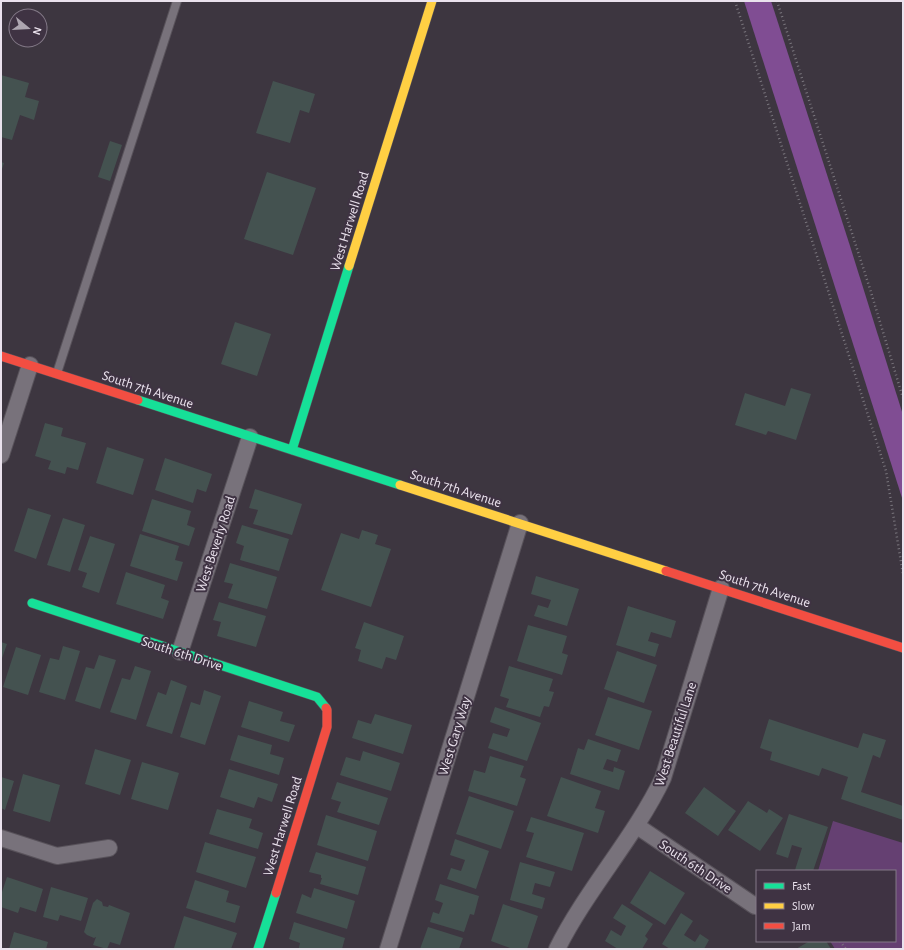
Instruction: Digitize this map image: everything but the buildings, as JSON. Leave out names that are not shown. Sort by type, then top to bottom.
[{"type":"street","name":"West Harwell Road","points":[[292,450],[432,1]]},
{"type":"street","name":"South 7th Avenue","points":[[1,356],[903,648]]},
{"type":"street","points":[[1,455],[30,365]]},
{"type":"street","name":"West Beverly Road","points":[[180,652],[250,437]]},
{"type":"street","name":"West Gary Way","points":[[388,949],[520,523]]},
{"type":"street","name":"West Beautiful Lane","points":[[557,949],[576,915],[652,801],[663,778],[721,588]]},
{"type":"street","name":"South 6th Drive","points":[[32,603],[317,697],[328,710]]},
{"type":"street","name":"West Harwell Road","points":[[258,949],[327,727],[328,710]]},
{"type":"street","name":"South 6th Drive","points":[[636,826],[755,906]]},
{"type":"street","points":[[1,838],[57,856],[109,848]]},
{"type":"lane","points":[[56,373],[177,1]]},
{"type":"path","points":[[735,1],[886,471],[903,574]]},
{"type":"path","points":[[777,1],[868,282],[903,398]]},
{"type":"shaded area","points":[[744,1],[771,1],[850,246],[903,415],[903,501]]},
{"type":"shaded area","points":[[833,821],[903,843],[903,949],[835,949],[831,942],[896,942],[896,870],[818,870]]},
{"type":"traffic: fast","points":[[292,450],[349,266]]},
{"type":"traffic: fast","points":[[138,400],[400,485]]},
{"type":"traffic: fast","points":[[32,603],[317,697],[326,708]]},
{"type":"traffic: fast","points":[[258,949],[276,893]]},
{"type":"traffic: slow","points":[[349,266],[432,1]]},
{"type":"traffic: slow","points":[[400,485],[666,571]]},
{"type":"traffic: jam","points":[[1,356],[138,400]]},
{"type":"traffic: jam","points":[[666,571],[903,648]]},
{"type":"traffic: jam","points":[[276,893],[327,727],[326,708]]}]
